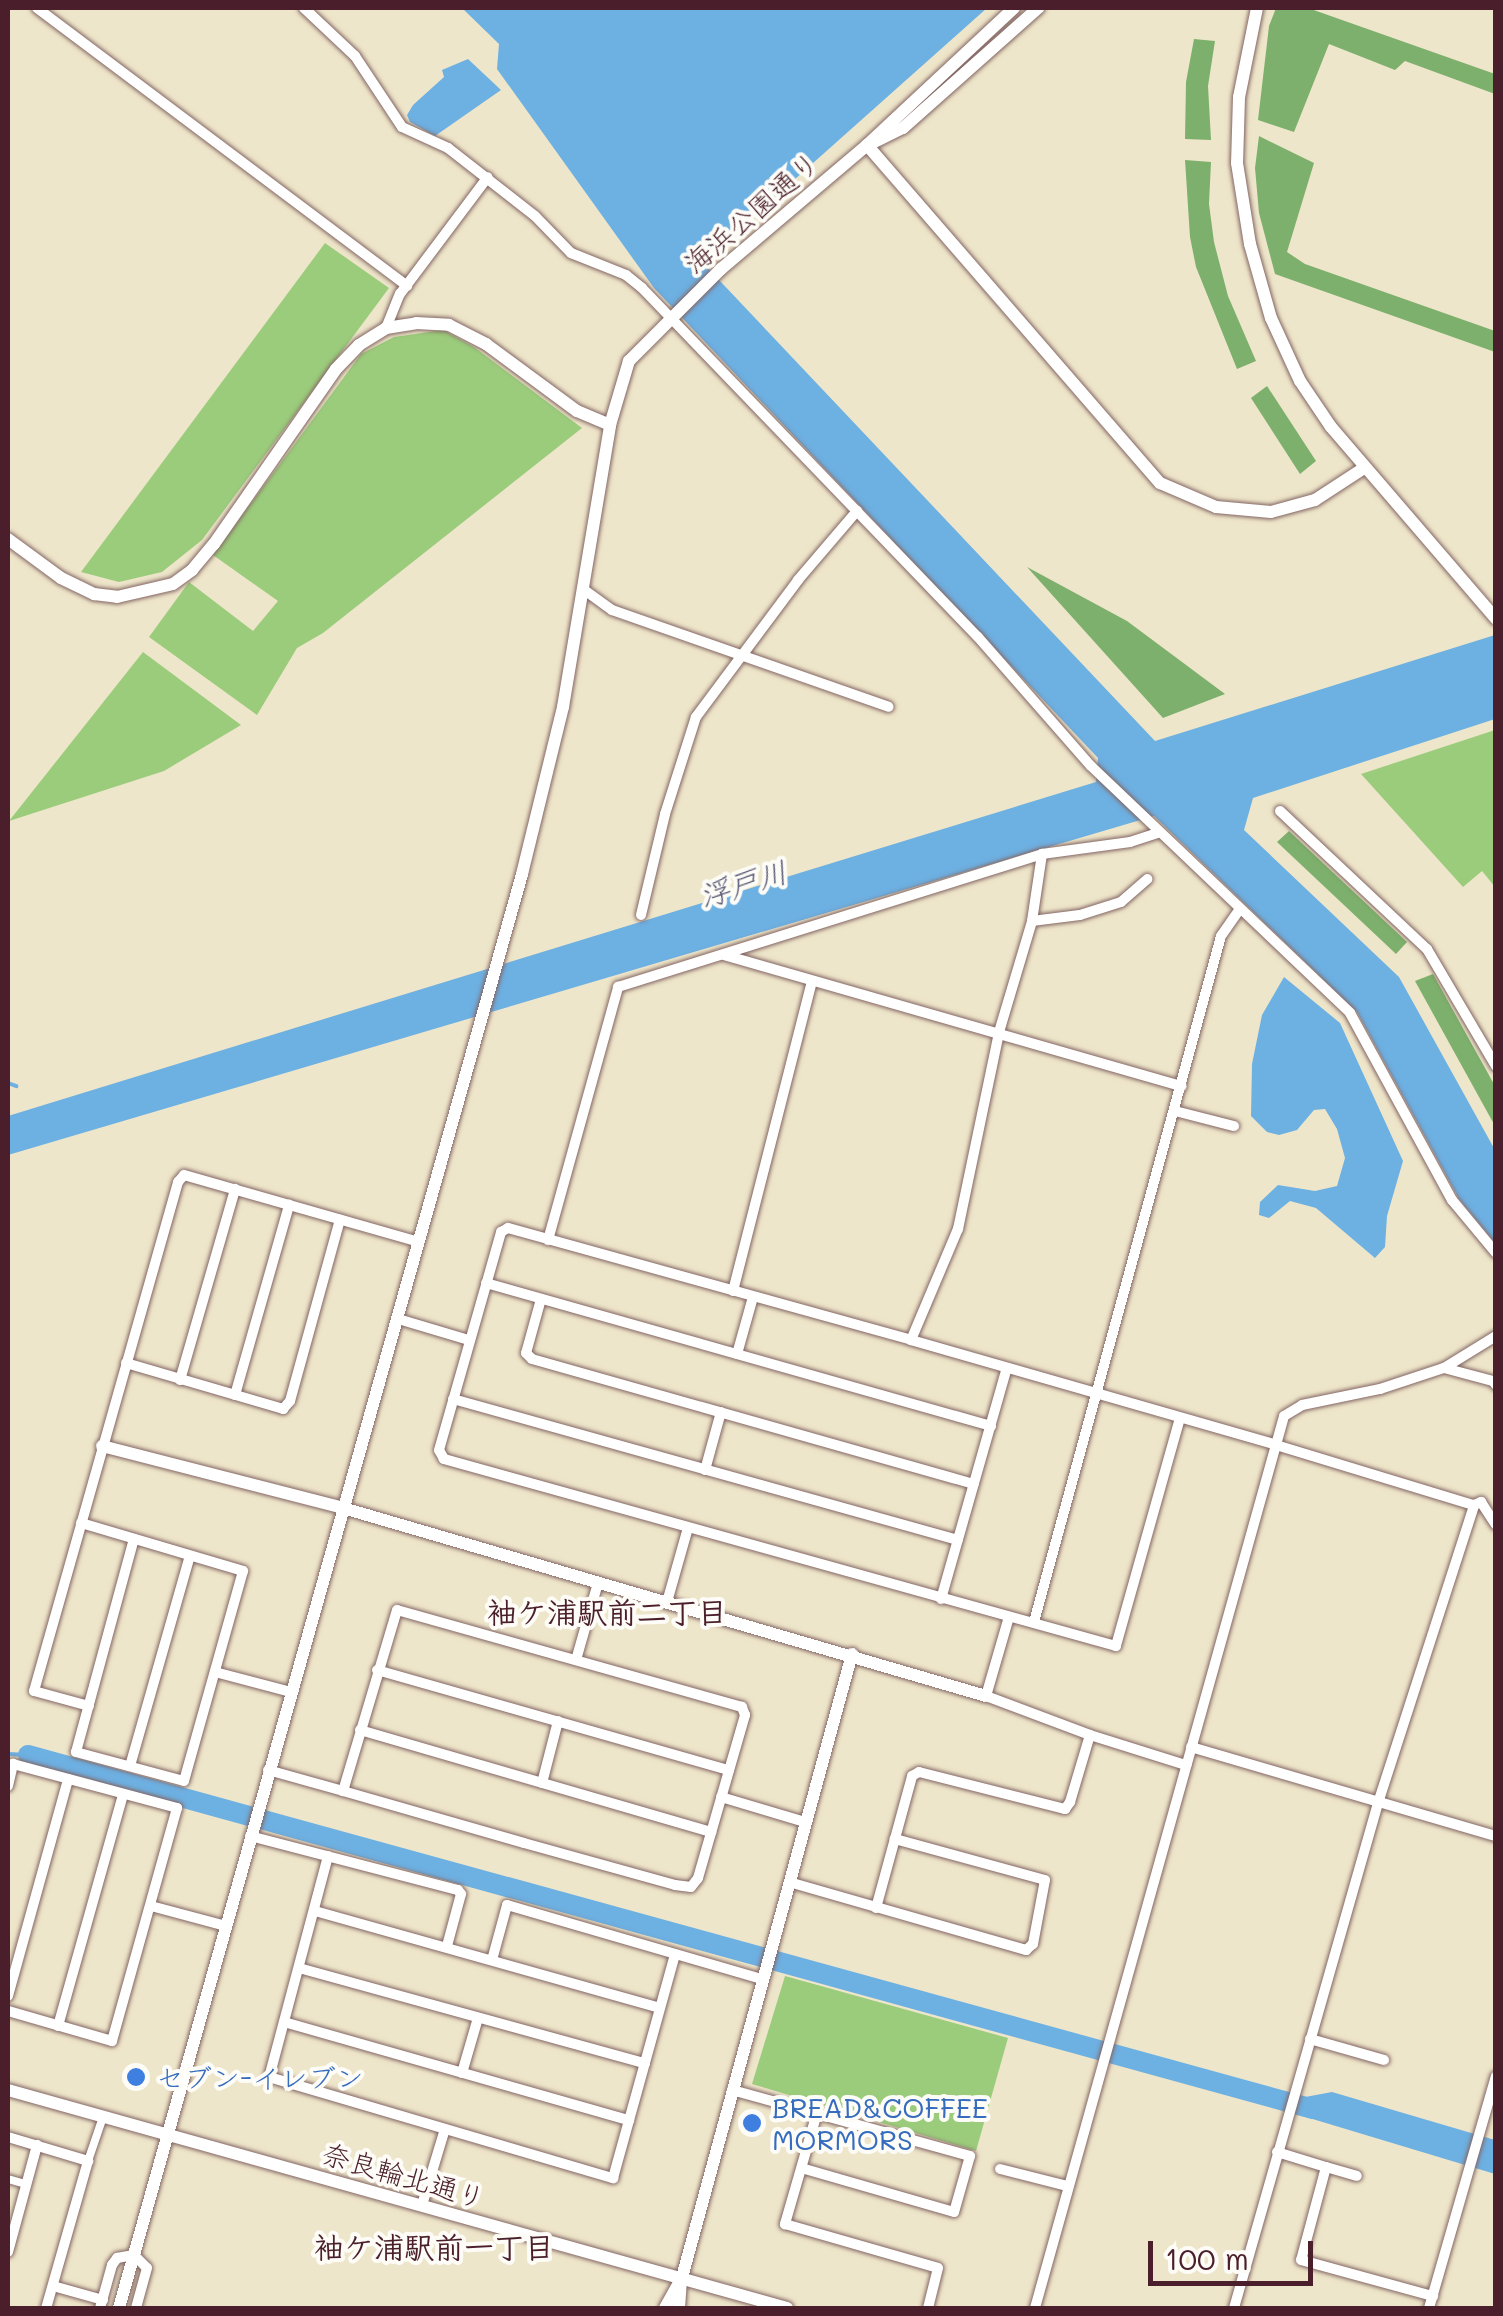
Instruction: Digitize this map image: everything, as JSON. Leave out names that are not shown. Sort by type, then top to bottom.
[{"type":"street","points":[[37,8],[406,286]]},
{"type":"street","points":[[304,8],[355,56],[402,127],[448,148],[488,178],[571,253],[626,274],[978,637],[1096,771],[1355,1020],[1452,1200],[1496,1253]]},
{"type":"street","name":"海浜公園通り","points":[[119,2308],[398,1319],[556,738],[610,425],[629,361],[721,269],[867,145],[1014,8]]},
{"type":"street","name":"海浜公園通り","points":[[867,145],[903,128],[1038,8]]},
{"type":"street","points":[[1257,8],[1239,97],[1238,163],[1250,244],[1285,351],[1300,381],[1364,468],[1496,619]]},
{"type":"street","points":[[867,145],[1160,482],[1216,508],[1271,512],[1315,500],[1364,468]]},
{"type":"street","points":[[386,328],[406,286],[488,178]]},
{"type":"street","points":[[8,539],[61,578],[94,594],[117,597],[172,584],[192,570],[224,530],[336,369],[358,345],[386,328],[416,323],[449,325],[486,344],[577,411],[610,425]]},
{"type":"street","points":[[641,914],[665,814],[696,717],[798,580],[856,511]]},
{"type":"street","points":[[583,589],[612,610],[889,707]]},
{"type":"street","points":[[1280,811],[1427,949],[1496,1066]]},
{"type":"street","points":[[548,1240],[618,987],[1042,854],[1130,842],[1158,832]]},
{"type":"street","points":[[911,1340],[958,1229],[999,1032],[1032,921],[1042,854]]},
{"type":"street","points":[[1032,921],[1080,915],[1120,902],[1147,879]]},
{"type":"street","points":[[1034,1622],[1221,936],[1239,910]]},
{"type":"street","points":[[723,955],[1182,1086]]},
{"type":"street","points":[[733,1292],[812,981]]},
{"type":"street","points":[[1175,1111],[1234,1126]]},
{"type":"street","points":[[89,1706],[34,1691],[178,1182],[184,1175],[419,1242]]},
{"type":"street","points":[[180,1380],[235,1190]]},
{"type":"street","points":[[235,1395],[288,1205]]},
{"type":"street","points":[[126,1363],[283,1409],[290,1401],[340,1220]]},
{"type":"street","points":[[1180,1418],[1116,1646],[444,1459],[438,1450],[501,1232],[508,1228],[911,1340],[1276,1445],[1474,1505],[1481,1502],[1496,1525]]},
{"type":"street","points":[[486,1283],[990,1426]]},
{"type":"street","points":[[737,1354],[754,1297]]},
{"type":"street","points":[[541,1299],[526,1353],[532,1359],[974,1484]]},
{"type":"street","points":[[398,1319],[469,1340]]},
{"type":"street","points":[[1035,2308],[1284,1416],[1302,1405],[1380,1389],[1444,1368],[1496,1336]]},
{"type":"street","points":[[941,1599],[1007,1368]]},
{"type":"street","points":[[1444,1368],[1496,1385]]},
{"type":"street","points":[[452,1399],[958,1540]]},
{"type":"street","points":[[705,1470],[721,1412]]},
{"type":"street","points":[[102,1446],[343,1508],[852,1654],[1186,1765]]},
{"type":"street","points":[[1234,2308],[1378,1803],[1474,1505]]},
{"type":"street","points":[[80,1523],[243,1571],[184,1781],[76,1752],[134,1539]]},
{"type":"street","points":[[668,1602],[688,1528]]},
{"type":"street","points":[[130,1766],[190,1556]]},
{"type":"street","points":[[576,1660],[598,1583]]},
{"type":"street","points":[[268,1770],[342,1791],[676,1885],[691,1887],[698,1878],[745,1715],[742,1707],[397,1610],[342,1791]]},
{"type":"street","points":[[986,1696],[1008,1617]]},
{"type":"street","points":[[679,2308],[681,2281],[852,1654]]},
{"type":"street","points":[[376,1670],[729,1770]]},
{"type":"street","points":[[214,1672],[291,1692]]},
{"type":"street","points":[[542,1782],[558,1721]]},
{"type":"street","points":[[360,1730],[711,1832]]},
{"type":"street","points":[[876,1908],[912,1776],[919,1772],[1065,1808],[1090,1734]]},
{"type":"street","points":[[1192,1747],[1496,1836]]},
{"type":"street","points":[[8,1786],[14,1764],[177,1808],[112,2041],[8,2012]]},
{"type":"street","points":[[8,1996],[68,1779]]},
{"type":"street","points":[[58,2026],[123,1794]]},
{"type":"street","points":[[722,1797],[805,1822]]},
{"type":"street","points":[[251,1831],[458,1890],[461,1894],[446,1946]]},
{"type":"street","points":[[789,1882],[1026,1950],[1033,1944],[1045,1880],[895,1840]]},
{"type":"street","points":[[328,1856],[269,2077],[613,2178],[675,1954]]},
{"type":"street","points":[[492,1960],[506,1905],[762,1979]]},
{"type":"street","points":[[151,1906],[226,1926]]},
{"type":"street","points":[[315,1911],[660,2008]]},
{"type":"street","points":[[299,1968],[645,2063]]},
{"type":"street","points":[[462,2072],[478,2018]]},
{"type":"street","points":[[284,2022],[629,2120]]},
{"type":"street","points":[[1310,2040],[1384,2060]]},
{"type":"street","points":[[1326,2166],[1302,2260],[1431,2302],[1496,2076]]},
{"type":"street","name":"奈良輪北通り","points":[[8,2090],[787,2308]]},
{"type":"street","points":[[732,2090],[970,2156],[954,2212],[802,2168]]},
{"type":"street","points":[[817,2114],[786,2224],[938,2268],[928,2308]]},
{"type":"street","points":[[46,2308],[103,2118]]},
{"type":"street","points":[[422,2206],[445,2129]]},
{"type":"street","points":[[8,2137],[88,2161]]},
{"type":"street","points":[[8,2252],[38,2145]]},
{"type":"street","points":[[1277,2152],[1357,2176]]},
{"type":"street","points":[[1000,2169],[1067,2186]]},
{"type":"street","points":[[8,2179],[26,2184]]},
{"type":"street","points":[[53,2286],[102,2304],[112,2265],[117,2258],[134,2255],[147,2268],[136,2308]]},
{"type":"street","points":[[665,2308],[681,2281]]},
{"type":"green space","points":[[1276,8],[1308,8],[1495,74],[1495,94],[1405,61],[1395,70],[1329,44],[1294,132],[1258,120],[1269,26]]},
{"type":"green space","points":[[1194,39],[1215,41],[1208,86],[1211,140],[1185,139],[1186,82]]},
{"type":"green space","points":[[1259,136],[1314,163],[1287,252],[1305,264],[1495,331],[1495,352],[1275,274],[1259,213],[1255,168]]},
{"type":"green space","points":[[1185,160],[1211,162],[1209,204],[1214,242],[1228,296],[1256,361],[1237,369],[1196,267]]},
{"type":"green space","points":[[325,243],[389,288],[202,540],[162,572],[119,582],[81,572]]},
{"type":"green space","points":[[443,330],[474,347],[582,428],[323,633],[297,648],[257,715],[149,637],[189,582],[253,631],[278,601],[213,555],[361,354],[394,337]]},
{"type":"green space","points":[[1267,386],[1316,461],[1300,474],[1251,398]]},
{"type":"green space","points":[[1027,567],[1127,621],[1225,694],[1163,718]]},
{"type":"green space","points":[[143,652],[241,725],[164,771],[9,821]]},
{"type":"green space","points":[[1495,730],[1495,887],[1482,871],[1463,887],[1361,774]]},
{"type":"green space","points":[[1289,831],[1407,942],[1396,954],[1277,842]]},
{"type":"green space","points":[[1433,974],[1495,1086],[1495,1126],[1415,981]]},
{"type":"green space","points":[[785,1976],[1008,2038],[976,2151],[752,2084]]},
{"type":"water","points":[[462,8],[987,8],[702,262],[1155,741],[1495,635],[1495,719],[1253,798],[1244,830],[1399,977],[1495,1150],[1495,1243],[1459,1199],[1357,1012],[1154,816],[8,1155],[8,1116],[1096,782],[1098,758],[654,288],[497,69],[499,44]]},
{"type":"water","points":[[468,59],[501,90],[435,136],[410,122],[407,115],[413,105],[444,77],[442,70]]},
{"type":"water","points":[[1284,977],[1340,1023],[1403,1161],[1387,1216],[1385,1247],[1375,1258],[1316,1208],[1290,1201],[1269,1218],[1259,1215],[1260,1202],[1278,1185],[1315,1191],[1337,1186],[1345,1158],[1337,1129],[1325,1109],[1314,1110],[1297,1130],[1279,1135],[1267,1132],[1251,1116],[1252,1064],[1262,1015]]},
{"type":"water","points":[[1332,2092],[1495,2140],[1495,2174],[1296,2114],[1300,2098]]},
{"type":"waterway","points":[[8,1083],[16,1086]]},
{"type":"waterway","points":[[8,1754],[28,1755]]},
{"type":"waterway","points":[[28,1755],[1313,2109]]},
{"type":"place","name":"セブン-イレブン","points":[[136,2077]]},
{"type":"place","name":"BREAD&COFFEE MORMORS","points":[[752,2123]]},
{"type":"district","name":"袖ケ浦駅前二丁目","points":[[607,1611]]},
{"type":"district","name":"袖ケ浦駅前一丁目","points":[[434,2246]]},
{"type":"water label","name":"浮戸川","points":[[743,883]]}]
